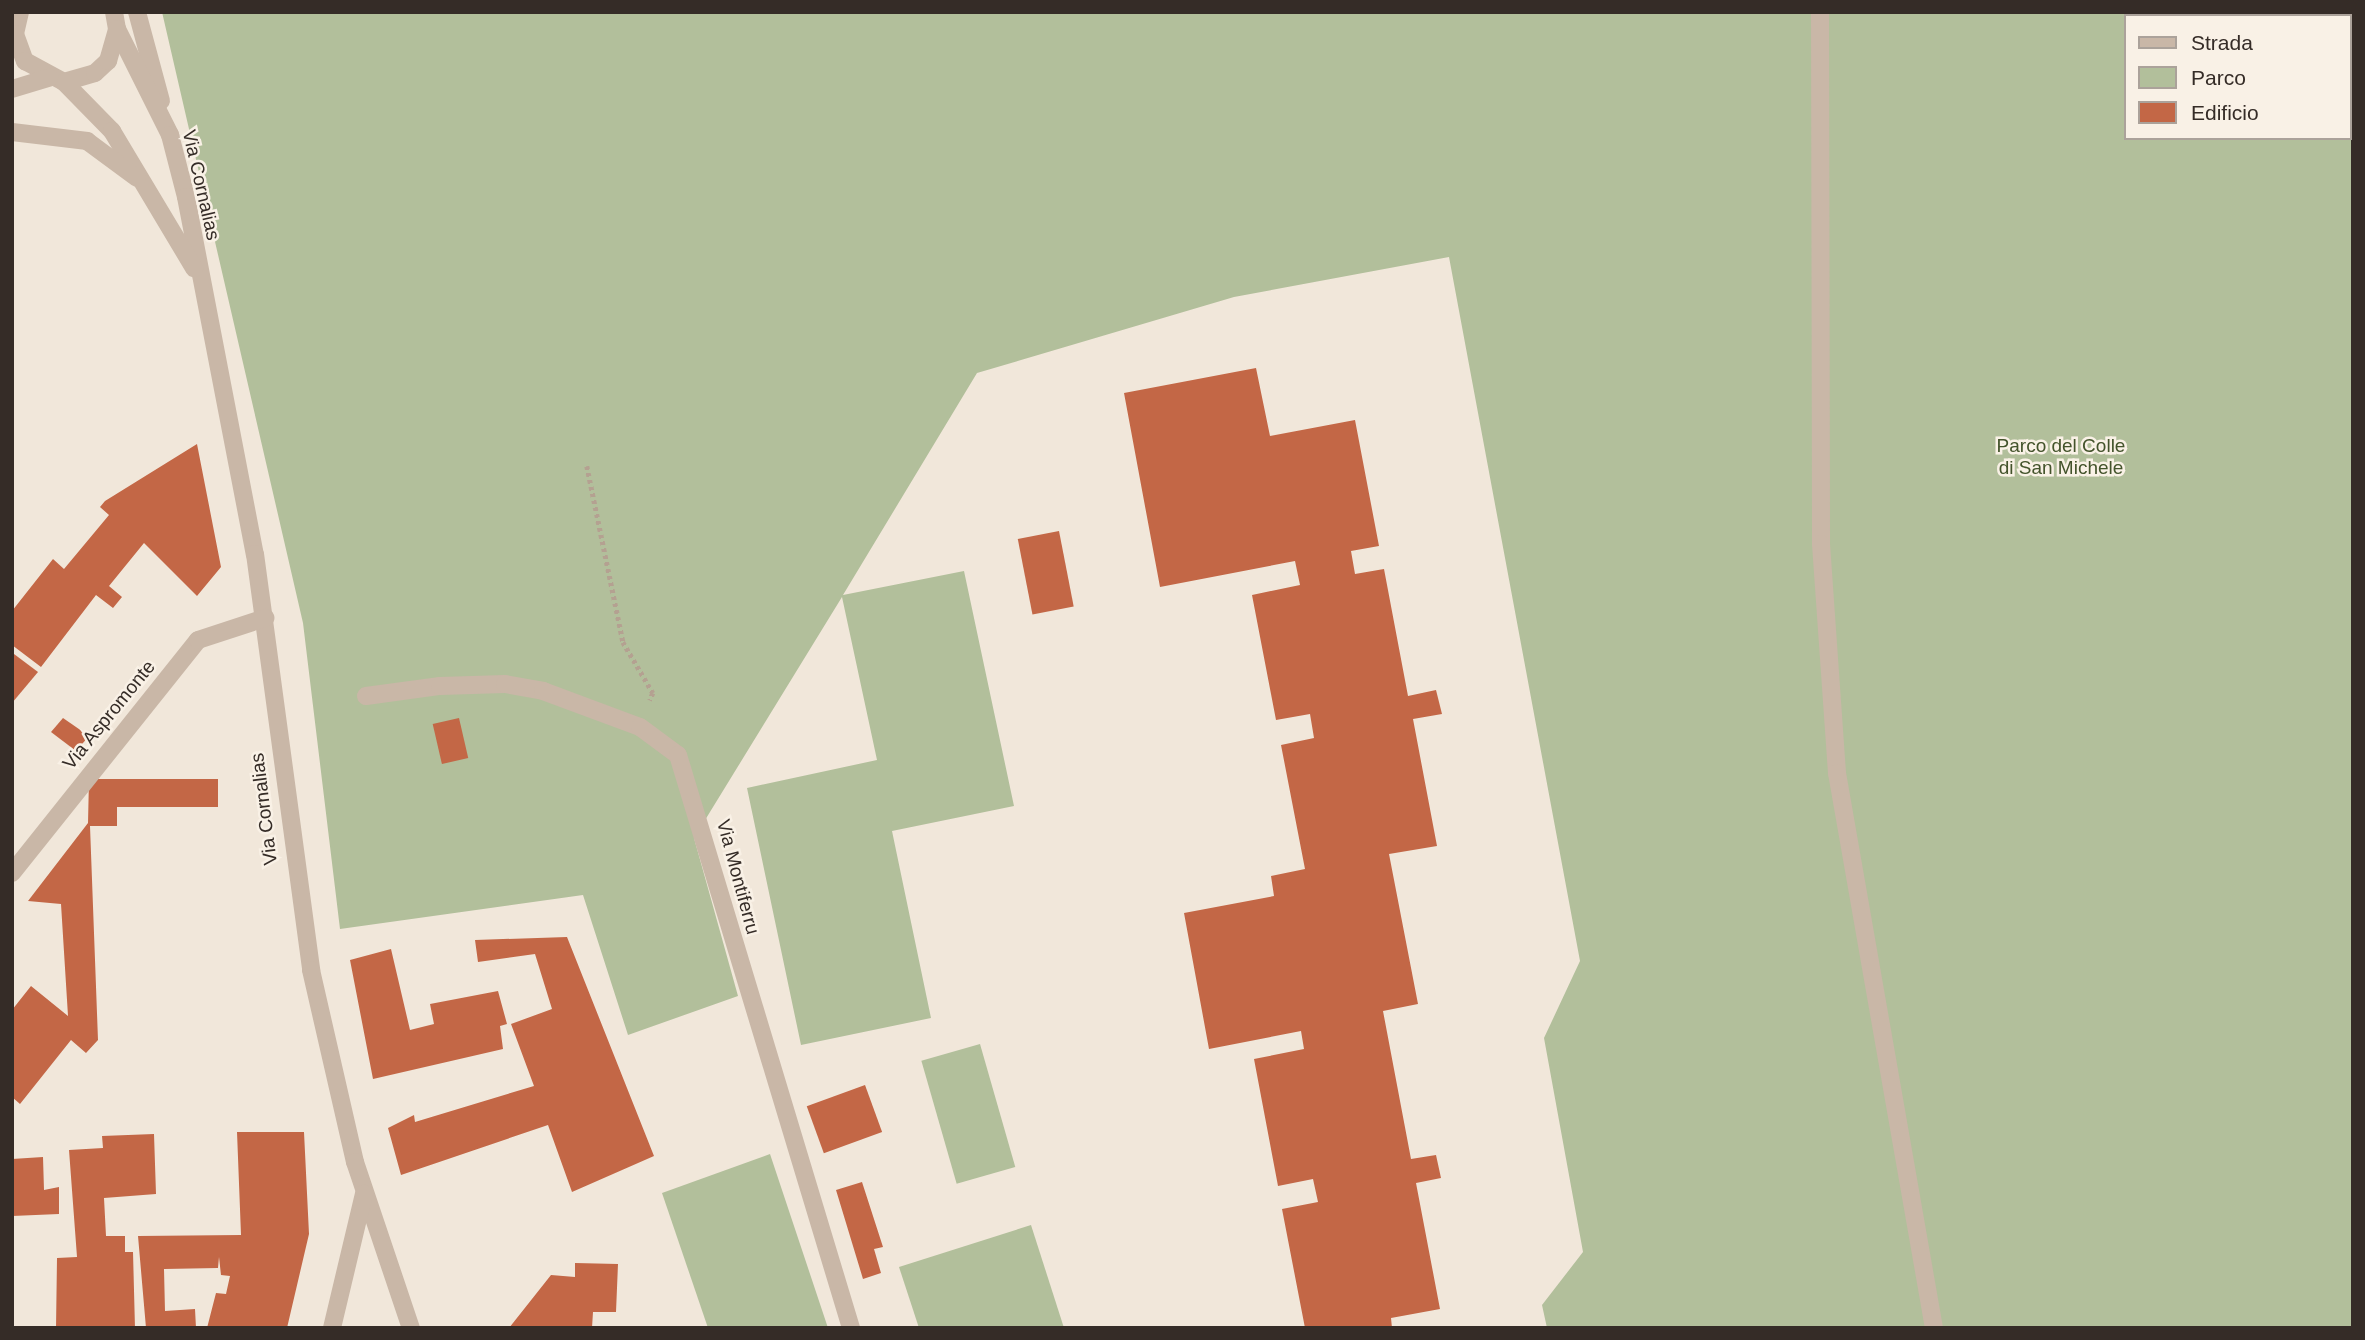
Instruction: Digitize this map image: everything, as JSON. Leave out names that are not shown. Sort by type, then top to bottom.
[{"type":"street","name":"Via Cornalias","points":[[20,12],[18,48],[112,131],[199,277]]},
{"type":"street","points":[[137,12],[170,135]]},
{"type":"street","points":[[1820,12],[1821,544],[1837,773],[1934,1328]]},
{"type":"street","name":"Via Cornalias","points":[[115,21],[170,135],[265,618],[293,872],[364,1194],[408,1326]]},
{"type":"street","points":[[12,89],[56,80],[80,80],[108,61],[115,21]]},
{"type":"street","points":[[12,132],[87,141],[143,182]]},
{"type":"street","name":"Via Aspromonte","points":[[12,873],[198,640],[265,618]]},
{"type":"street","name":"Via Montiferru","points":[[366,696],[505,684],[640,727],[678,755],[690,781],[748,997],[851,1328]]},
{"type":"street","points":[[332,1328],[364,1194]]},
{"type":"path","points":[[587,466],[623,642],[653,693],[640,727]]},
{"type":"green space","name":"Parco del Colle di San Michele","points":[[162,12],[2353,12],[2353,1328],[1547,1328],[1542,1305],[1583,1252],[1544,1038],[1580,961],[1449,257],[1234,297],[977,373],[843,595],[964,571],[1014,806],[892,831],[931,1018],[801,1045],[747,788],[877,760],[842,597],[694,838],[738,996],[628,1035],[583,895],[340,929],[303,623]]},
{"type":"green space","points":[[980,1044],[1015,1167],[957,1184],[921,1061]]},
{"type":"green space","points":[[770,1154],[828,1328],[708,1328],[662,1193]]},
{"type":"green space","points":[[1031,1225],[1064,1328],[919,1328],[899,1267]]},
{"type":"building","points":[[1256,368],[1270,436],[1355,420],[1379,546],[1351,551],[1355,574],[1384,569],[1408,696],[1436,690],[1442,714],[1413,719],[1437,846],[1389,854],[1418,1004],[1383,1011],[1411,1159],[1436,1155],[1441,1178],[1416,1183],[1440,1309],[1391,1318],[1392,1328],[1305,1328],[1282,1209],[1318,1202],[1313,1179],[1278,1186],[1254,1059],[1304,1049],[1301,1031],[1209,1049],[1184,913],[1274,896],[1271,876],[1305,869],[1281,745],[1314,738],[1310,714],[1276,720],[1252,595],[1300,585],[1295,561],[1160,587],[1124,393]]},
{"type":"building","points":[[197,444],[221,567],[197,596],[144,543],[109,586],[122,597],[113,608],[96,595],[41,667],[12,645],[12,611],[53,559],[64,569],[109,515],[100,507],[105,501]]},
{"type":"building","points":[[1059,531],[1074,607],[1032,615],[1018,539]]},
{"type":"building","points":[[14,654],[38,672],[12,703],[12,656]]},
{"type":"building","points":[[63,718],[89,736],[76,751],[51,732]]},
{"type":"building","points":[[459,718],[468,758],[442,764],[433,724]]},
{"type":"building","points":[[89,779],[218,779],[218,807],[117,807],[117,826],[90,826],[98,1040],[86,1053],[71,1040],[20,1104],[12,1097],[12,1010],[31,986],[68,1016],[61,904],[28,901],[88,823]]},
{"type":"building","points":[[567,937],[654,1156],[572,1192],[548,1125],[401,1175],[388,1128],[414,1115],[415,1122],[534,1086],[511,1024],[552,1009],[535,954],[478,962],[475,940]]},
{"type":"building","points":[[391,949],[410,1030],[434,1024],[430,1004],[498,991],[507,1024],[500,1026],[503,1049],[373,1079],[350,960]]},
{"type":"building","points":[[865,1085],[882,1132],[824,1153],[807,1106]]},
{"type":"building","points":[[237,1132],[304,1132],[309,1234],[287,1328],[207,1328],[216,1293],[226,1294],[230,1276],[221,1275],[219,1257],[218,1268],[164,1269],[165,1311],[195,1309],[196,1328],[146,1328],[138,1236],[241,1235]]},
{"type":"building","points":[[154,1134],[156,1194],[104,1198],[106,1236],[125,1236],[125,1252],[133,1252],[135,1328],[56,1328],[57,1258],[77,1257],[69,1150],[103,1148],[102,1136]]},
{"type":"building","points":[[43,1157],[44,1190],[59,1187],[59,1214],[12,1216],[12,1159]]},
{"type":"building","points":[[862,1182],[883,1247],[874,1249],[881,1273],[863,1279],[836,1190]]},
{"type":"building","points":[[575,1263],[618,1264],[616,1312],[593,1312],[592,1328],[509,1328],[551,1275],[575,1277]]}]
